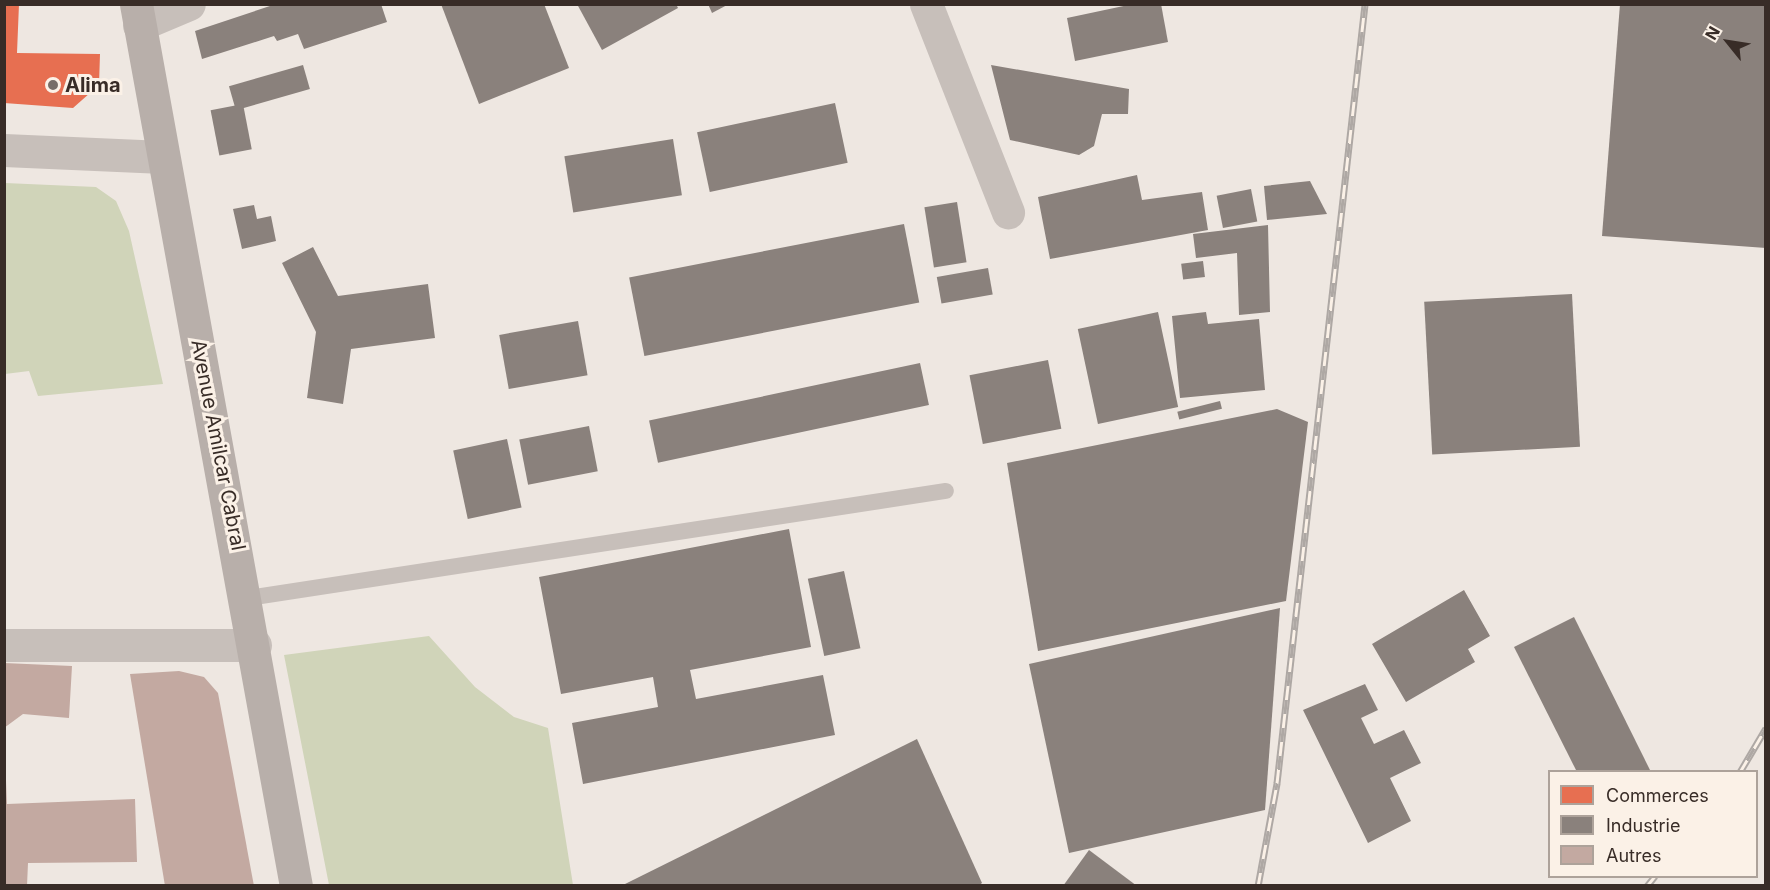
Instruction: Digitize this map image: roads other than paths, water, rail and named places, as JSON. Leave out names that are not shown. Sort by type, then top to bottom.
[{"type":"main road","name":"Avenue Amilcar Cabral","points":[[137,15],[248,598],[296,885]]},
{"type":"street","points":[[137,15],[189,4]]},
{"type":"street","points":[[926,4],[1008,212]]},
{"type":"street","points":[[4,150],[163,157]]},
{"type":"street","points":[[4,645],[255,645]]},
{"type":"lane","points":[[248,598],[946,491]]},
{"type":"railway","points":[[1258,886],[1277,783],[1365,4]]},
{"type":"railway","points":[[1741,770],[1766,728]]},
{"type":"railway","points":[[1647,886],[1653,878]]},
{"type":"place","name":"Alima","points":[[53,85]]}]
